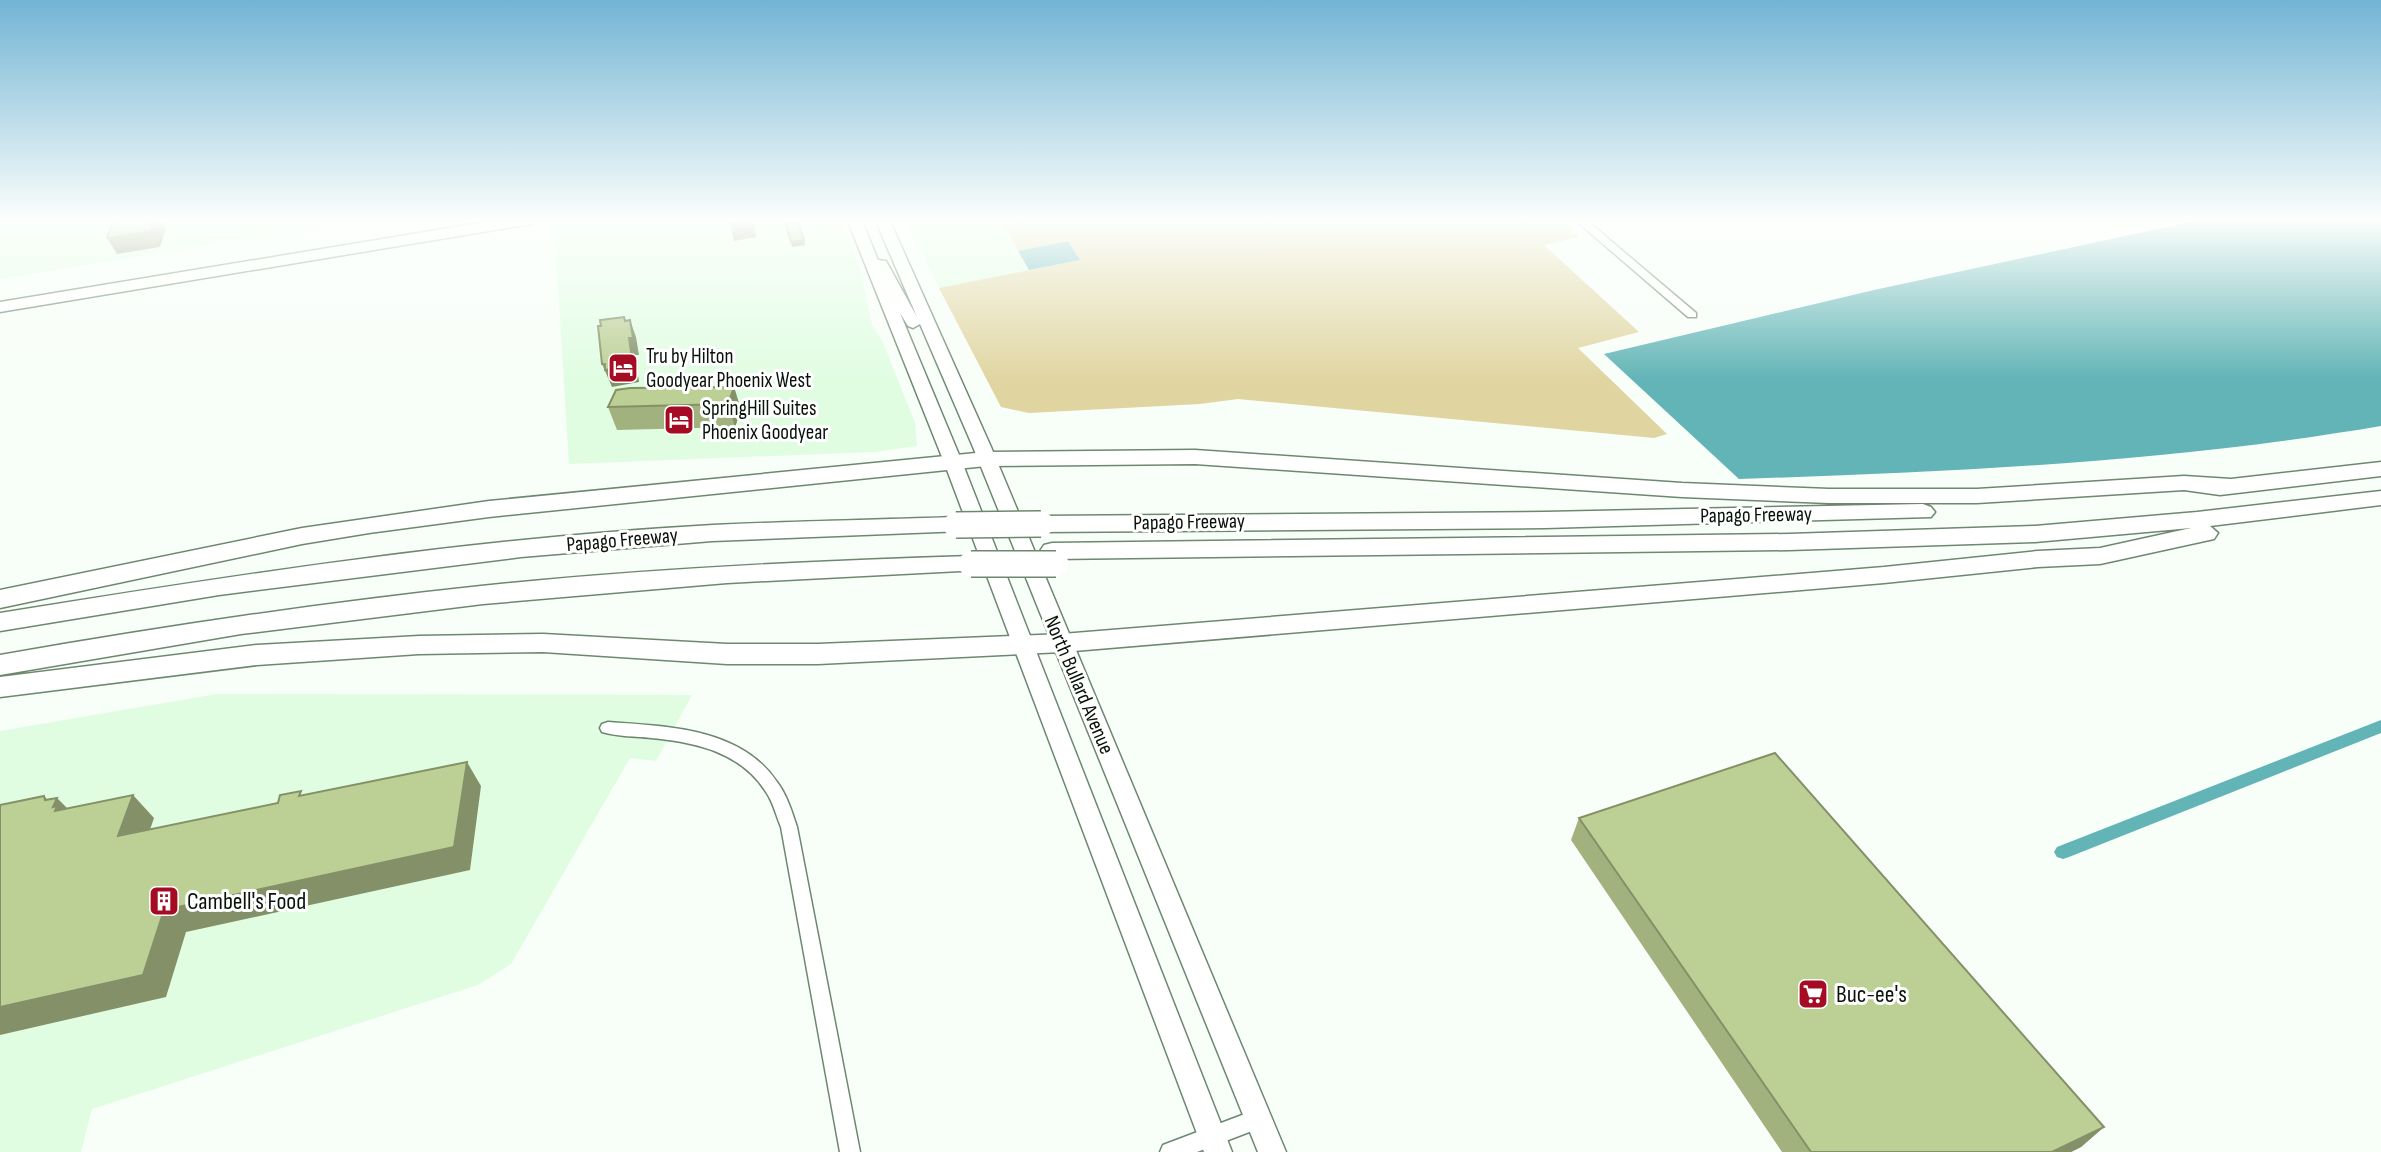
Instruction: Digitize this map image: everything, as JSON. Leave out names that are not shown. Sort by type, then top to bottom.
[{"type":"highway","points":[[0,599],[288,538],[369,525],[489,509],[986,459],[1209,457],[1682,490],[1829,496],[1977,496],[2184,483],[2236,486]]},
{"type":"highway","name":"Papago Freeway","points":[[0,622],[219,586],[521,549],[712,533],[956,525],[1545,520],[1991,510],[2381,469]]},
{"type":"highway","points":[[1054,558],[2035,534],[2197,520],[2381,498]]},
{"type":"highway","name":"Papago Freeway","points":[[0,665],[271,621],[434,600],[688,577],[969,558],[1899,552],[2049,546],[2206,533],[2381,512]]},
{"type":"highway","points":[[0,687],[257,655],[419,645],[543,643],[727,654],[818,654],[1062,643],[2100,555],[2206,533]]},
{"type":"highway","points":[[0,652],[286,606],[457,584],[769,558],[969,558]]},
{"type":"main road","points":[[0,293],[125,273]]},
{"type":"main road","points":[[61,297],[78,288],[154,273]]},
{"type":"main road","points":[[0,304],[61,297],[188,273]]},
{"type":"main road","name":"North Bullard Avenue","points":[[874,273],[953,462],[1215,1144]]},
{"type":"main road","points":[[887,273],[915,327],[933,339]]},
{"type":"main road","name":"North Bullard Avenue","points":[[905,273],[986,459],[1272,1152]]},
{"type":"main road","points":[[0,304],[59,289],[74,281]]},
{"type":"street","points":[[1642,273],[1692,315]]},
{"type":"street","points":[[608,728],[692,738],[729,750],[753,764],[771,785],[789,827],[850,1152]]},
{"type":"street","points":[[1170,1152],[1215,1144],[1258,1119]]},
{"type":"shaded area","points":[[0,273],[39,273],[0,279]]},
{"type":"shaded area","points":[[557,273],[861,273],[872,325],[882,340],[915,423],[917,446],[874,452],[569,464]]},
{"type":"shaded area","points":[[931,273],[1015,273],[939,288]]},
{"type":"shaded area","points":[[1016,273],[1574,273],[1639,332],[1578,348],[1667,434],[1654,438],[1238,399],[1200,404],[1029,413],[1001,407],[939,288]]},
{"type":"shaded area","points":[[217,694],[692,695],[656,761],[630,758],[511,964],[478,985],[92,1109],[81,1152],[0,1152],[0,731]]},
{"type":"water","points":[[1954,273],[2381,273],[2381,426],[2141,457],[1981,469],[1739,479],[1604,354]]},
{"type":"building","points":[[624,317],[625,321],[630,320],[633,338],[629,338],[633,365],[605,370],[598,326],[601,326],[600,320]]},
{"type":"building","points":[[734,387],[728,404],[608,407],[616,390]]},
{"type":"building","name":"Buc-ee's","points":[[1775,753],[2104,1127],[2052,1152],[1811,1152],[1579,818]]},
{"type":"building","name":"Cambell's Food","points":[[467,762],[454,847],[164,910],[143,975],[0,1007],[0,805],[44,796],[45,800],[57,798],[53,807],[57,806],[55,811],[133,795],[118,836],[278,803],[280,795],[301,791],[299,796]]},
{"type":"waterway","points":[[2063,852],[2381,726]]},
{"type":"place","name":"Tru by Hilton Goodyear Phoenix West","points":[[623,368]]},
{"type":"place","name":"SpringHill Suites Phoenix Goodyear","points":[[679,420]]},
{"type":"place","name":"Cambell's Food","points":[[164,901]]},
{"type":"place","name":"Buc-ee's","points":[[1813,994]]}]
